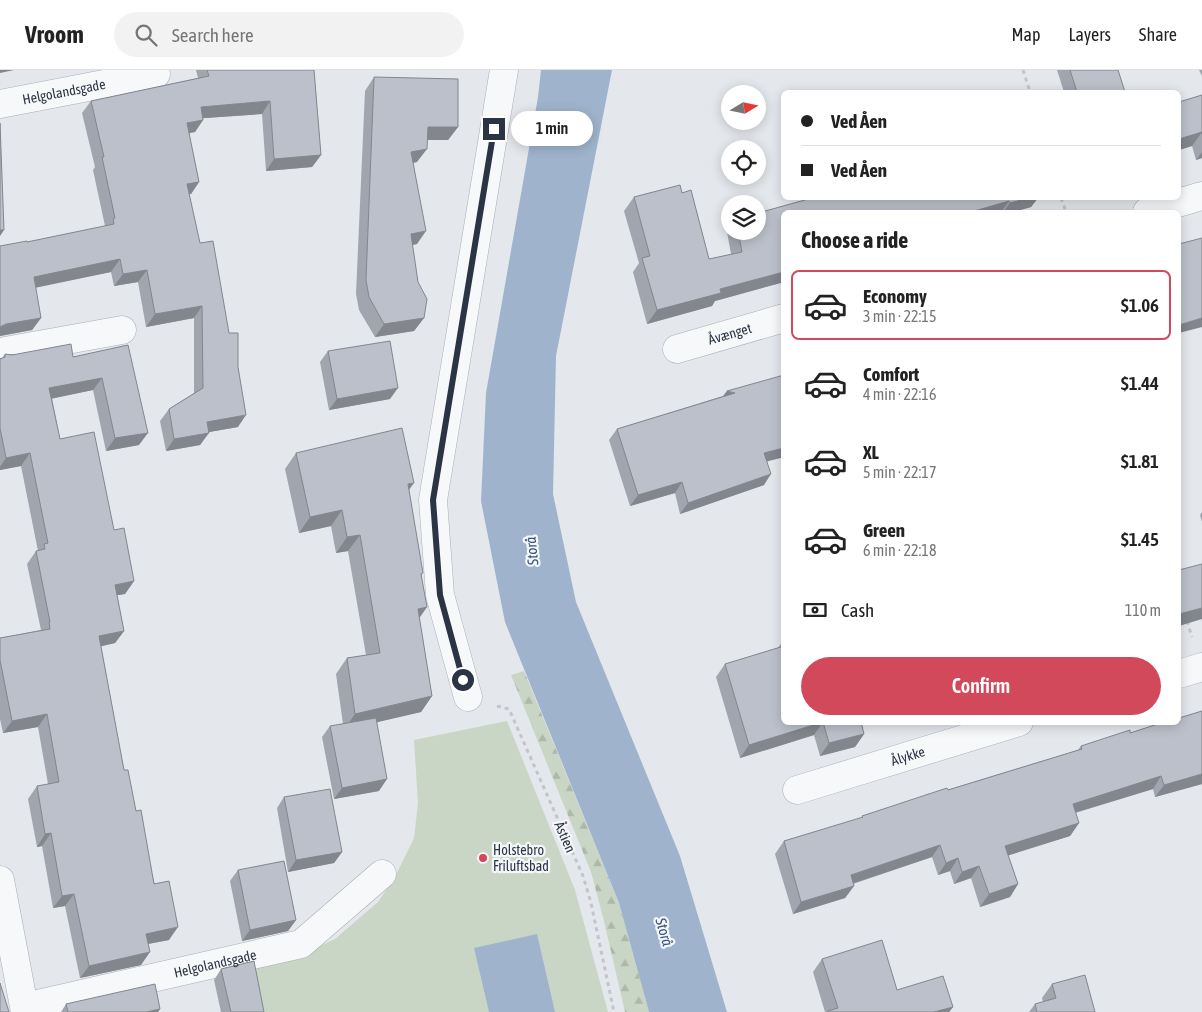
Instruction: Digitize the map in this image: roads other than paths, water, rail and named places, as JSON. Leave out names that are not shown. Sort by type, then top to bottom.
[{"type":"street","points":[[468,697],[440,595],[433,500],[504,70]]},
{"type":"street","name":"Helgolandsgade","points":[[0,104],[156,74]]},
{"type":"street","points":[[1154,210],[1202,196]]},
{"type":"street","name":"Åvænget","points":[[677,349],[781,319]]},
{"type":"street","points":[[0,352],[122,330]]},
{"type":"street","name":"Ålykke","points":[[797,790],[1009,725]]},
{"type":"street","name":"Helgolandsgade","points":[[0,880],[25,1010],[301,944],[382,874]]},
{"type":"water","name":"Storå","points":[[541,70],[612,70],[556,356],[553,494],[576,602],[680,856],[727,1012],[649,1012],[619,903],[505,622],[481,501],[486,393],[538,97]]},
{"type":"water","points":[[537,934],[555,1012],[489,1012],[474,948]]},
{"type":"place","name":"Holstebro Friluftsbad","points":[[483,858]]}]
